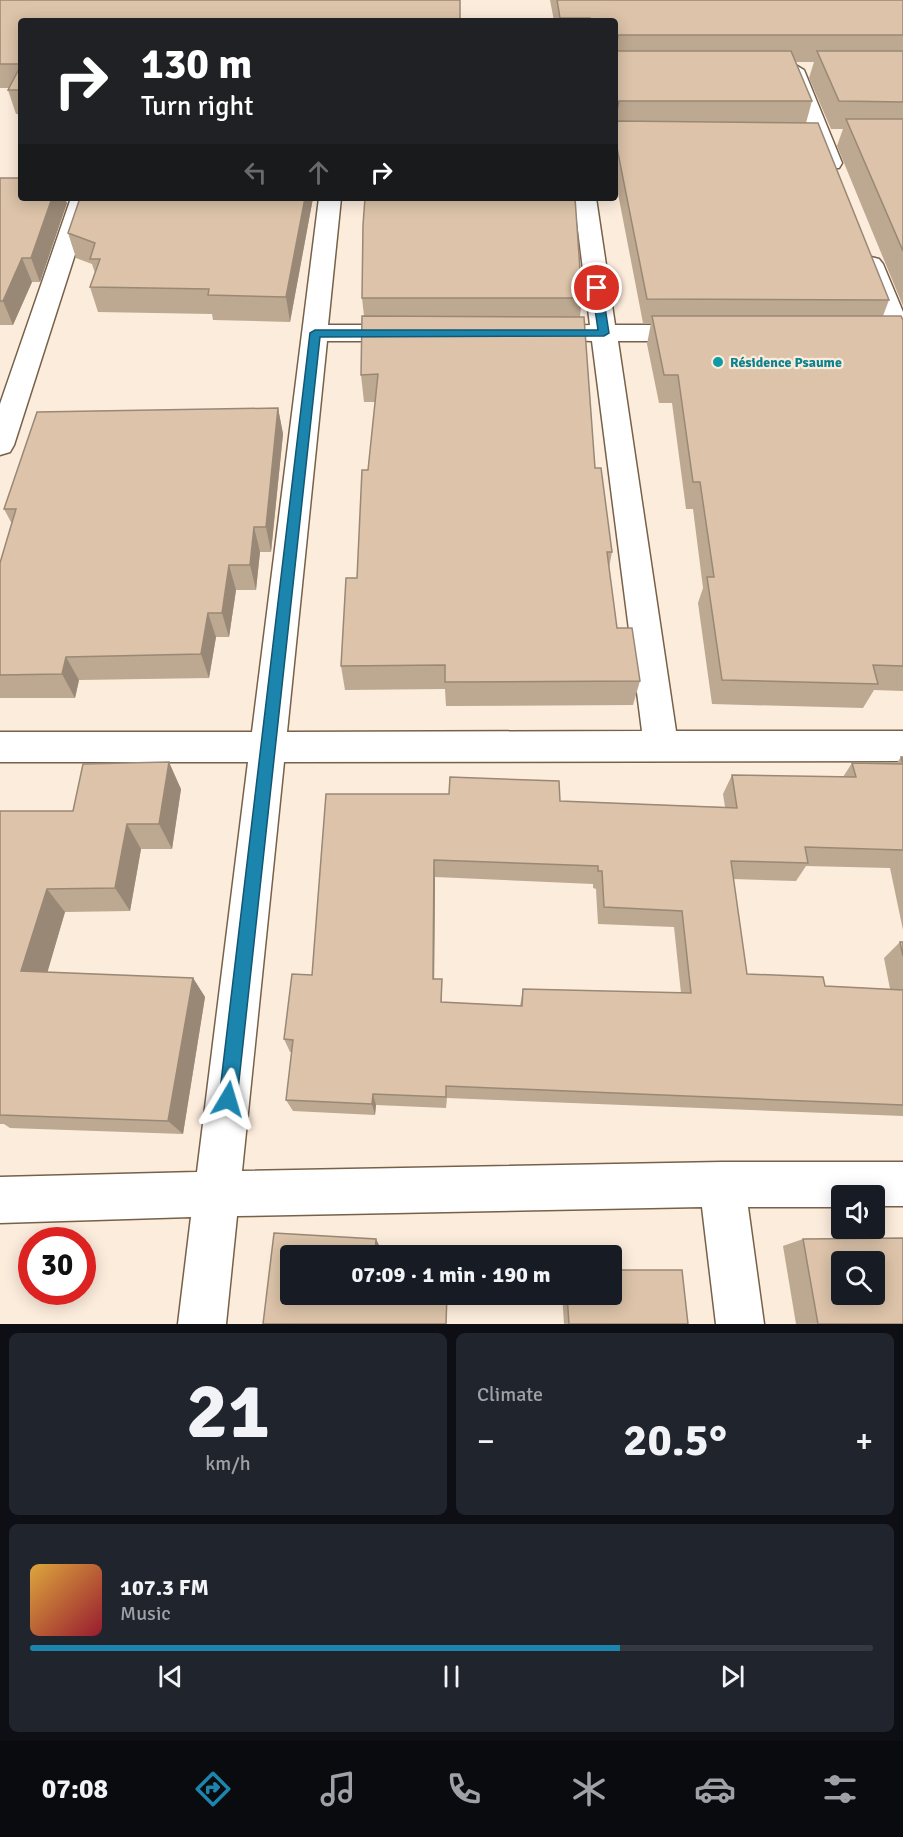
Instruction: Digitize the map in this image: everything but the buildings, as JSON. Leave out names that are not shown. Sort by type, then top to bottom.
[{"type":"street","points":[[770,70],[805,70],[820,138],[837,180]]},
{"type":"street","points":[[798,138],[844,138]]},
{"type":"street","points":[[0,445],[81,201]]},
{"type":"street","points":[[202,1324],[330,201]]},
{"type":"street","points":[[585,201],[661,746]]},
{"type":"street","points":[[863,243],[876,275],[893,337]]},
{"type":"street","points":[[876,275],[903,275]]},
{"type":"street","points":[[315,333],[431,333]]},
{"type":"street","points":[[511,333],[722,333]]},
{"type":"street","points":[[0,747],[903,746]]},
{"type":"street","points":[[722,1184],[740,1324]]},
{"type":"street","points":[[0,1200],[217,1193],[722,1184],[903,1184]]},
{"type":"place","name":"Résidence Psaume","points":[[718,362]]},
{"type":"route","points":[[228,1099],[315,333],[604,333],[597,288]]}]
